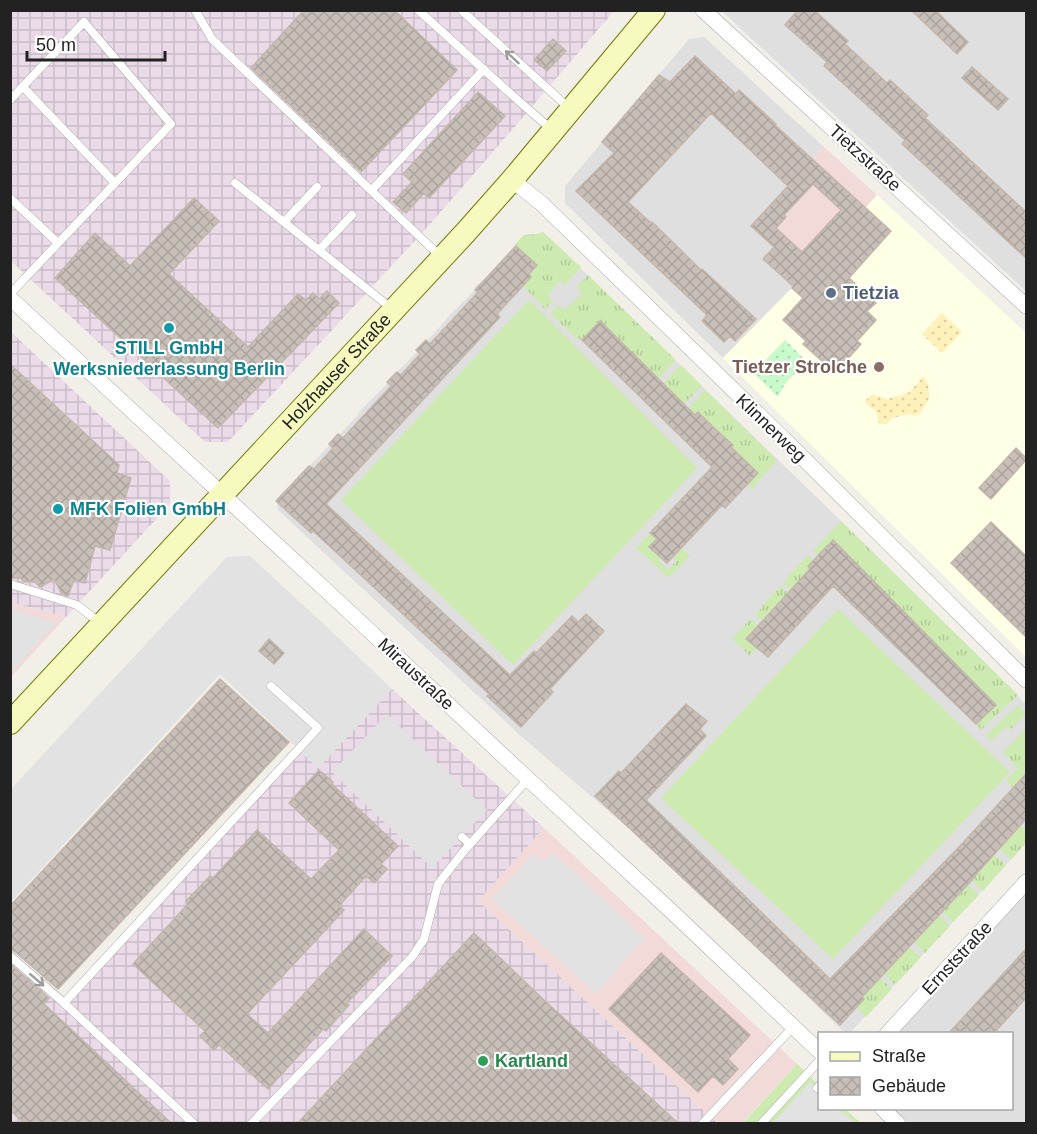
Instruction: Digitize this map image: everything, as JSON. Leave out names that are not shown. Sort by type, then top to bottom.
[{"type":"main road","name":"Holzhauser Straße","points":[[10,723],[442,258],[512,180],[654,10]]},
{"type":"street","name":"Tietzstraße","points":[[704,10],[1026,306]]},
{"type":"street","name":"Klinnerweg","points":[[512,180],[549,211],[791,446],[1026,680]]},
{"type":"street","name":"Miraustraße","points":[[10,296],[670,910],[818,1051]]},
{"type":"street","name":"Ernststraße","points":[[889,1032],[1026,882]]},
{"type":"street","points":[[884,1110],[898,1124]]},
{"type":"lane","points":[[195,10],[212,39],[442,258]]},
{"type":"lane","points":[[418,10],[553,131]]},
{"type":"lane","points":[[461,10],[570,110]]},
{"type":"lane","points":[[10,100],[84,22],[171,124],[10,296]]},
{"type":"lane","points":[[372,190],[484,69]]},
{"type":"lane","points":[[23,87],[115,183]]},
{"type":"lane","points":[[235,183],[393,310]]},
{"type":"lane","points":[[284,222],[317,187]]},
{"type":"lane","points":[[10,198],[58,243]]},
{"type":"lane","points":[[319,250],[352,215]]},
{"type":"lane","points":[[10,584],[77,605],[102,624]]},
{"type":"lane","points":[[64,1003],[318,728],[271,686]]},
{"type":"lane","points":[[251,1124],[412,957],[424,939],[438,884],[528,779]]},
{"type":"lane","points":[[462,837],[470,844]]},
{"type":"lane","points":[[10,956],[194,1124]]},
{"type":"lane","points":[[702,1124],[793,1027]]},
{"type":"lane","points":[[761,1124],[818,1061]]},
{"type":"shaded area","points":[[10,11],[614,11],[424,231],[228,442],[205,442],[11,261]]},
{"type":"shaded area","points":[[722,11],[1026,11],[1026,291],[753,40]]},
{"type":"shaded area","points":[[704,37],[824,147],[752,226],[804,275],[723,358],[565,203],[565,186],[689,39]]},
{"type":"shaded area","points":[[824,147],[877,195],[804,275],[751,226]]},
{"type":"shaded area","name":"Tietzer Strolche","points":[[877,195],[1026,333],[1026,657],[723,358],[792,288]]},
{"type":"shaded area","points":[[543,232],[871,550],[1026,704],[1026,843],[851,1032],[844,1032],[634,833],[522,737],[278,510],[277,500],[475,290],[474,288],[524,235]]},
{"type":"shaded area","points":[[10,331],[170,481],[170,504],[66,617],[11,602]]},
{"type":"shaded area","points":[[250,556],[392,689],[318,768],[220,674],[11,902],[10,790],[227,557]]},
{"type":"shaded area","points":[[10,602],[66,617],[11,677],[10,677]]},
{"type":"shaded area","points":[[10,609],[56,623],[11,673]]},
{"type":"shaded area","points":[[392,689],[544,828],[478,901],[717,1123],[11,1123],[10,950],[66,999],[300,750],[318,768]]},
{"type":"shaded area","points":[[387,714],[487,810],[432,868],[332,772]]},
{"type":"shaded area","points":[[544,828],[797,1064],[742,1123],[717,1123],[477,901]]},
{"type":"shaded area","points":[[554,853],[645,938],[596,994],[492,899],[533,854],[543,862]]},
{"type":"shaded area","points":[[1026,892],[1026,1123],[909,1123],[894,1110],[1013,1110],[1013,1032],[896,1032]]},
{"type":"shaded area","points":[[810,1082],[818,1089],[818,1110],[840,1110],[856,1123],[772,1124]]},
{"type":"green space","points":[[543,232],[581,267],[565,285],[560,281],[547,295],[553,301],[545,309],[523,286],[531,276],[515,244],[524,235]]},
{"type":"green space","points":[[588,275],[676,360],[658,379],[600,322],[582,340],[576,338],[550,314],[558,305],[565,310],[582,293],[576,287]]},
{"type":"green space","points":[[529,300],[697,468],[513,665],[341,500]]},
{"type":"green space","points":[[785,340],[810,365],[791,378],[778,397],[753,373]]},
{"type":"green space","points":[[681,365],[702,386],[684,404],[663,384]]},
{"type":"green space","points":[[705,390],[777,460],[752,489],[746,483],[758,473],[731,447],[732,445],[705,425],[708,422],[699,413],[695,415],[688,408]]},
{"type":"green space","points":[[841,521],[1018,695],[981,730],[976,724],[996,705],[813,551]]},
{"type":"green space","points":[[650,533],[657,539],[650,548],[661,558],[659,561],[668,570],[676,561],[673,558],[682,548],[690,556],[669,578],[636,548]]},
{"type":"green space","points":[[808,555],[814,560],[810,569],[791,590],[783,582]]},
{"type":"green space","points":[[780,586],[788,593],[762,621],[755,615]]},
{"type":"green space","points":[[838,609],[1010,772],[833,959],[661,798]]},
{"type":"green space","points":[[751,618],[758,626],[757,648],[750,656],[732,639]]},
{"type":"green space","points":[[1018,705],[1026,714],[1010,730],[1007,726],[991,741],[986,735]]},
{"type":"green space","points":[[1026,728],[1026,774],[1013,788],[1006,781],[1017,768],[1003,752]]},
{"type":"green space","points":[[1021,826],[1026,831],[1026,843],[1011,860],[999,849]]},
{"type":"green space","points":[[994,855],[1006,865],[983,891],[972,880]]},
{"type":"green space","points":[[968,884],[979,895],[953,922],[942,912]]},
{"type":"green space","points":[[939,915],[950,926],[925,953],[914,942]]},
{"type":"green space","points":[[909,947],[921,957],[895,985],[884,974]]},
{"type":"green space","points":[[880,978],[892,989],[866,1017],[857,1008],[864,999],[862,997]]},
{"type":"green space","points":[[797,1064],[818,1084],[818,1110],[846,1110],[861,1123],[742,1124]]},
{"type":"sand","points":[[942,313],[962,332],[942,353],[922,334]]},
{"type":"sand","points":[[923,376],[928,383],[929,399],[920,414],[892,418],[887,424],[878,422],[876,411],[865,401],[871,395],[887,399],[910,392]]},
{"type":"building","points":[[304,10],[394,10],[457,70],[361,172],[251,68]]},
{"type":"building","points":[[798,10],[814,10],[848,41],[845,44],[887,83],[890,80],[928,115],[925,118],[1026,212],[1026,258],[902,144],[905,140],[824,66],[827,62],[785,25]]},
{"type":"building","points":[[911,10],[935,10],[968,42],[957,54]]},
{"type":"building","points":[[553,39],[566,51],[547,71],[534,60]]},
{"type":"building","points":[[695,56],[736,94],[739,90],[891,231],[849,278],[876,303],[867,311],[876,320],[857,341],[861,344],[835,373],[803,344],[806,341],[783,320],[803,298],[763,259],[774,247],[751,226],[788,186],[711,113],[628,202],[756,319],[735,341],[730,336],[724,342],[702,321],[707,315],[576,191],[614,153],[602,142],[659,75],[670,82]],"holes":[[[813,184],[841,210],[802,252],[776,228],[786,217],[784,215]]]},
{"type":"building","points":[[972,67],[1008,99],[998,110],[962,78]]},
{"type":"building","points":[[478,92],[505,116],[429,198],[424,193],[406,213],[393,202],[412,182],[403,174]]},
{"type":"building","name":"STILL GmbH Werksniederlassung Berlin","points":[[194,198],[219,221],[169,274],[248,347],[298,294],[306,300],[313,293],[319,299],[327,291],[339,303],[218,428],[55,278],[95,233],[130,266]]},
{"type":"building","points":[[516,246],[537,265],[529,274],[531,277],[497,314],[500,317],[326,504],[510,675],[534,651],[536,653],[572,616],[578,622],[586,614],[604,631],[550,689],[553,692],[521,727],[487,696],[489,694],[338,554],[276,501],[309,466],[314,469],[333,448],[329,444],[338,434],[343,438],[391,386],[387,382],[397,372],[401,375],[420,354],[416,350],[426,340],[430,344]]},
{"type":"building","points":[[600,321],[695,415],[698,412],[733,445],[731,447],[758,473],[725,508],[722,505],[667,563],[649,547],[657,539],[650,533],[712,467],[582,340]]},
{"type":"building","name":"MFK Folien GmbH","points":[[10,364],[119,465],[117,473],[131,478],[110,550],[95,546],[85,583],[74,580],[68,596],[62,594],[54,579],[40,587],[35,582],[10,578]]},
{"type":"building","points":[[1016,448],[1026,460],[991,499],[979,488]]},
{"type":"building","points":[[991,522],[1026,556],[1026,637],[951,563]]},
{"type":"building","points":[[833,540],[996,705],[976,724],[833,586],[768,657],[746,639],[810,569],[808,566]]},
{"type":"building","points":[[269,639],[284,653],[274,664],[259,651]]},
{"type":"building","points":[[220,679],[289,742],[58,989],[10,950],[10,906]]},
{"type":"building","points":[[686,704],[707,721],[700,729],[706,736],[646,800],[830,979],[960,846],[1026,774],[1026,819],[862,997],[864,999],[840,1025],[595,796],[619,771],[621,773]]},
{"type":"building","points":[[319,770],[398,846],[381,864],[387,869],[374,883],[366,876],[339,906],[344,910],[247,1014],[268,1033],[364,929],[392,956],[347,1003],[349,1005],[326,1031],[323,1029],[268,1089],[219,1045],[214,1050],[200,1036],[205,1031],[133,964],[188,904],[186,901],[210,876],[213,878],[257,830],[311,879],[339,850],[289,803]]},
{"type":"building","name":"Kartland","points":[[474,933],[544,1000],[679,1124],[297,1124]]},
{"type":"building","points":[[1026,949],[1026,998],[995,1032],[950,1032]]},
{"type":"building","points":[[661,953],[750,1035],[728,1059],[738,1069],[723,1085],[713,1076],[698,1092],[609,1009]]},
{"type":"building","points":[[10,964],[49,998],[44,1004],[172,1124],[25,1124],[10,1110]]},
{"type":"place","name":"Tietzia","points":[[831,293]]},
{"type":"place","name":"STILL GmbH Werksniederlassung Berlin","points":[[169,328]]},
{"type":"place","name":"Tietzer Strolche","points":[[879,367]]},
{"type":"place","name":"MFK Folien GmbH","points":[[58,509]]},
{"type":"place","name":"Kartland","points":[[483,1061]]}]
